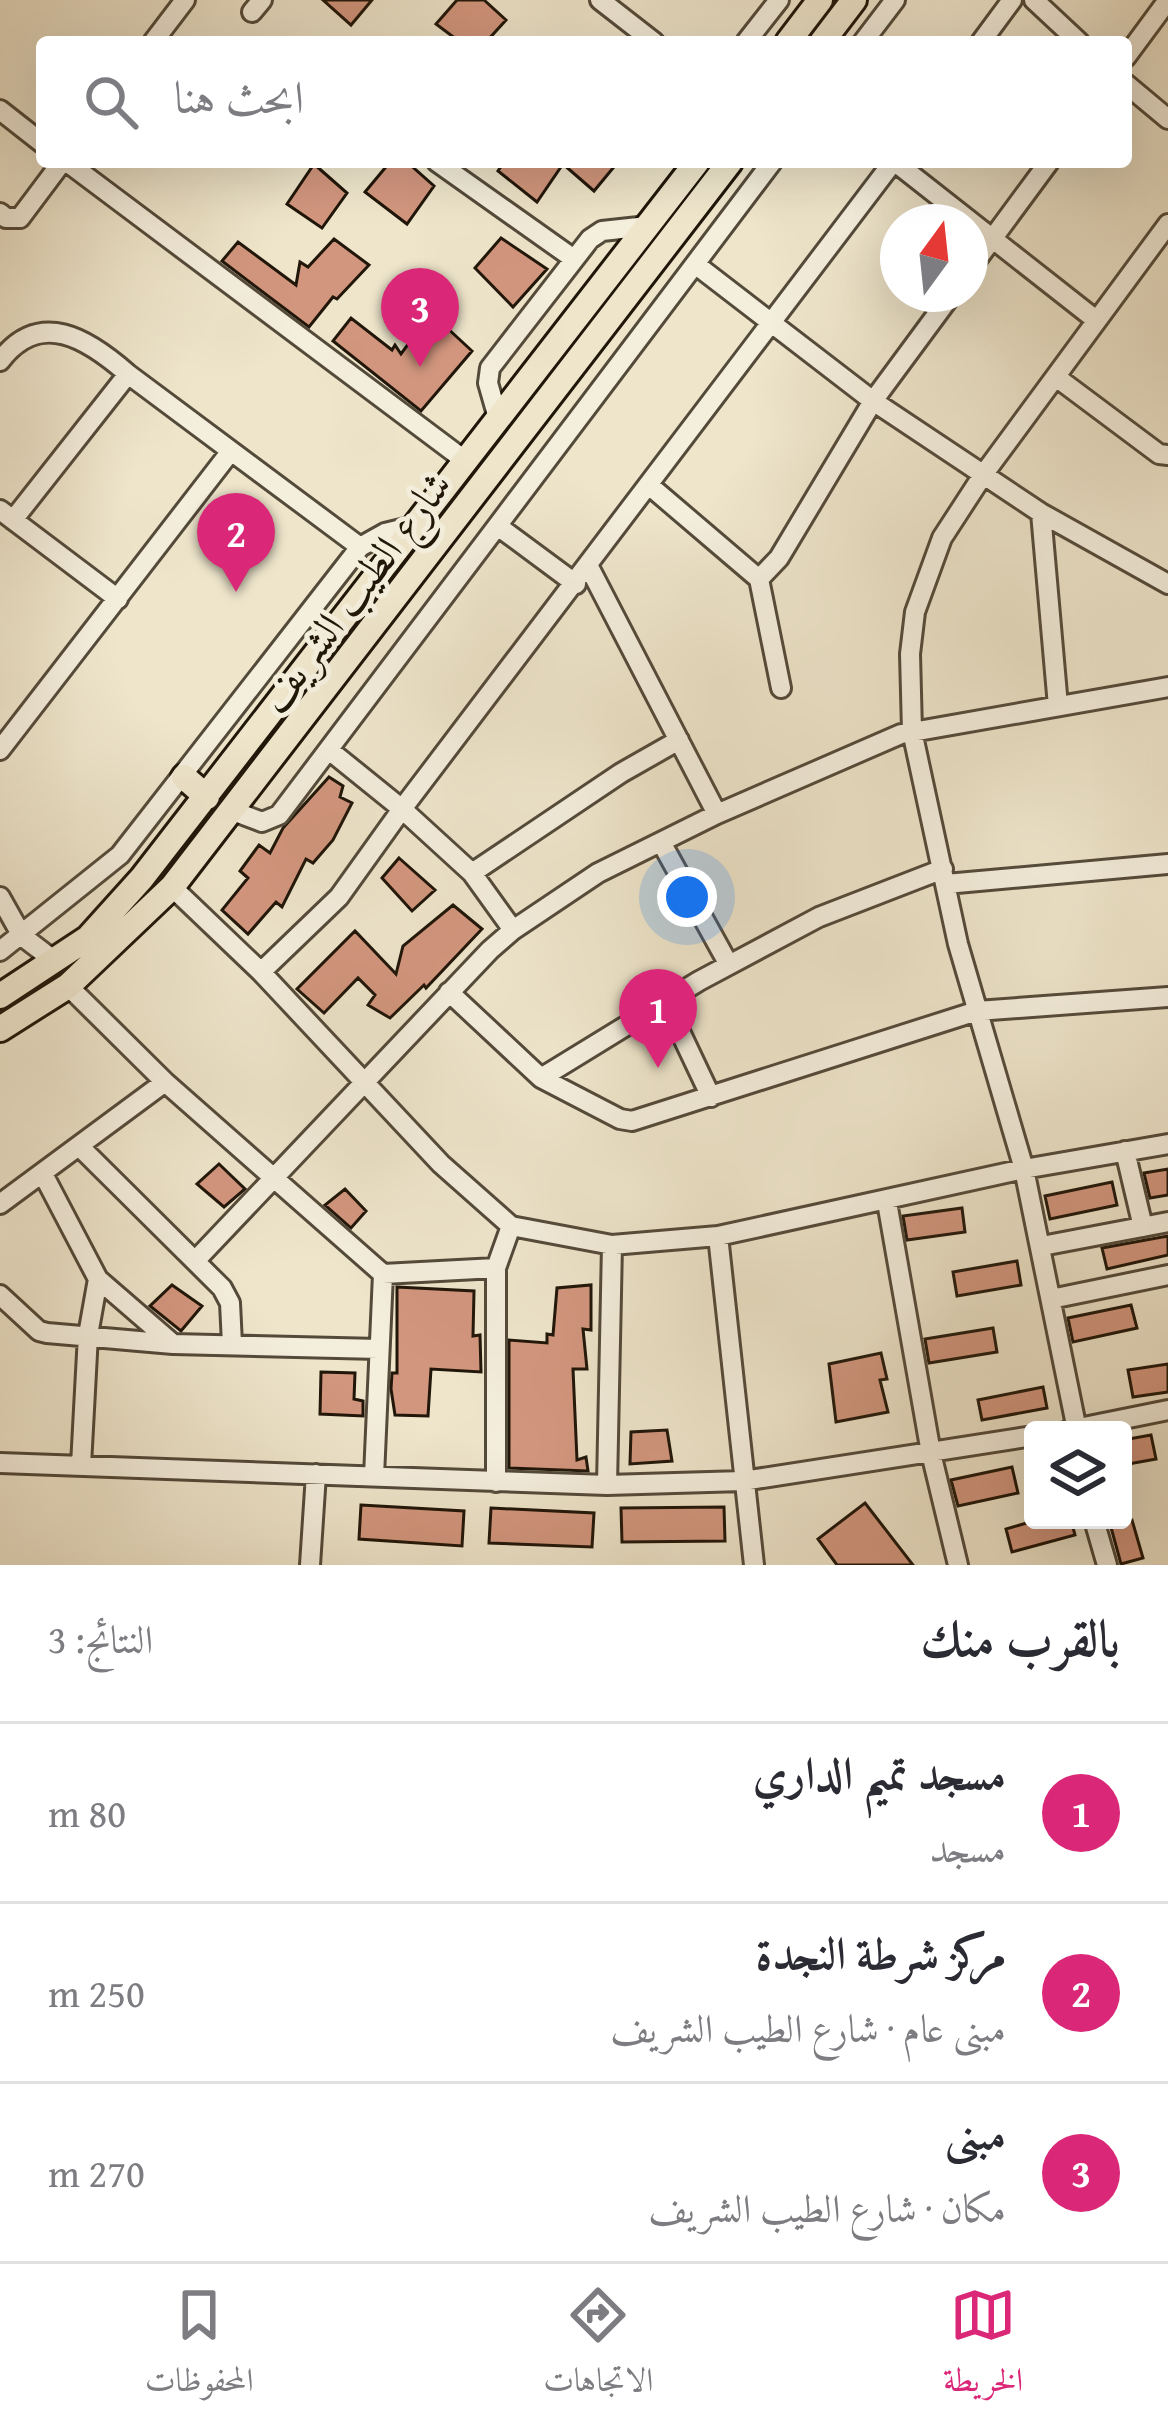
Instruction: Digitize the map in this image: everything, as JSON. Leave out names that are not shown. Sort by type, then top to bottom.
[{"type":"main road","points":[[793,36],[820,0]]},
{"type":"main road","points":[[827,36],[854,0]]},
{"type":"main road","name":"شارع الطيب الشريف","points":[[0,995],[56,962],[112,913],[692,168]]},
{"type":"main road","name":"شارع الطيب الشريف","points":[[0,1029],[68,986],[172,887],[725,168]]},
{"type":"main road","points":[[332,628],[340,647],[358,650]]},
{"type":"main road","points":[[296,676],[316,673],[322,695]]},
{"type":"main road","points":[[184,777],[207,796]]},
{"type":"street","points":[[158,36],[185,0]]},
{"type":"street","points":[[600,0],[646,36]]},
{"type":"street","points":[[751,36],[779,0]]},
{"type":"street","points":[[868,36],[895,0]]},
{"type":"street","points":[[985,36],[1012,0]]},
{"type":"street","points":[[1034,0],[1073,36]]},
{"type":"street","points":[[1132,49],[1168,0]]},
{"type":"street","points":[[1132,90],[1168,119]]},
{"type":"street","points":[[0,110],[36,137]]},
{"type":"street","points":[[0,213],[20,218],[59,168]]},
{"type":"street","points":[[72,168],[464,459]]},
{"type":"street","points":[[445,168],[574,259]]},
{"type":"street","points":[[233,811],[262,822],[279,815],[767,168]]},
{"type":"street","points":[[261,972],[339,897],[890,168]]},
{"type":"street","points":[[902,168],[1096,320]]},
{"type":"street","points":[[988,244],[1044,168]]},
{"type":"street","points":[[1072,1421],[1042,1246],[977,1011],[912,731],[910,654],[915,612],[942,538],[1168,224]]},
{"type":"street","points":[[498,418],[488,383],[490,368],[574,259],[597,233],[648,226]]},
{"type":"street","points":[[695,264],[873,401],[1041,513],[1168,584]]},
{"type":"street","points":[[759,579],[779,558],[873,401],[939,312]]},
{"type":"street","points":[[0,361],[15,340],[29,334],[93,344],[360,547]]},
{"type":"street","points":[[118,598],[7,515],[128,374]]},
{"type":"street","points":[[1056,377],[1159,454],[1168,455]]},
{"type":"street","points":[[0,750],[231,451]]},
{"type":"street","points":[[650,486],[759,579],[781,688]]},
{"type":"street","points":[[1041,513],[1058,706]]},
{"type":"street","points":[[0,951],[120,855],[360,547],[385,533],[414,526]]},
{"type":"street","points":[[499,527],[576,584]]},
{"type":"street","points":[[589,567],[717,814]]},
{"type":"street","points":[[195,1261],[273,1174],[513,930],[598,873],[717,814],[912,731],[1168,687]]},
{"type":"street","points":[[472,873],[679,740]]},
{"type":"street","points":[[329,750],[472,873],[513,930]]},
{"type":"street","points":[[661,842],[729,965]]},
{"type":"street","points":[[542,1078],[729,965],[819,917],[944,876],[1168,864]]},
{"type":"street","points":[[172,887],[261,972],[441,1164],[511,1226],[612,1245],[718,1236],[1024,1169],[1168,1144]]},
{"type":"street","points":[[0,897],[22,936],[56,962]]},
{"type":"street","points":[[68,986],[165,1082],[383,1274],[496,1268]]},
{"type":"street","points":[[449,992],[542,1078],[632,1121],[977,1011],[1168,997]]},
{"type":"street","points":[[666,1002],[711,1096]]},
{"type":"street","points":[[0,1204],[165,1082]]},
{"type":"street","points":[[79,1146],[227,1295],[232,1344]]},
{"type":"street","points":[[1125,1151],[1143,1227]]},
{"type":"street","points":[[43,1174],[98,1280],[173,1344]]},
{"type":"street","points":[[887,1202],[931,1453],[958,1565]]},
{"type":"street","points":[[1042,1246],[1168,1222]]},
{"type":"street","points":[[496,1482],[496,1268],[511,1226]]},
{"type":"street","points":[[718,1236],[754,1565]]},
{"type":"street","points":[[607,1485],[612,1245]]},
{"type":"street","points":[[374,1476],[383,1274]]},
{"type":"street","points":[[1051,1299],[1168,1275]]},
{"type":"street","points":[[81,1465],[88,1335],[98,1280]]},
{"type":"street","points":[[0,1295],[39,1331],[173,1344],[379,1349]]},
{"type":"street","points":[[1116,1421],[1168,1410]]},
{"type":"street","points":[[0,1463],[607,1485],[743,1481],[1024,1438]]},
{"type":"street","points":[[310,1565],[316,1474]]},
{"type":"street","points":[[1097,1529],[1107,1565]]},
{"type":"building","points":[[323,0],[372,0],[351,25]]},
{"type":"building","points":[[457,0],[484,0],[506,20],[491,36],[452,36],[436,24]]},
{"type":"building","points":[[311,168],[319,168],[347,193],[322,228],[287,204]]},
{"type":"building","points":[[385,168],[414,168],[434,186],[407,224],[365,192]]},
{"type":"building","points":[[500,168],[560,168],[537,202]]},
{"type":"building","points":[[568,168],[613,168],[594,191]]},
{"type":"building","points":[[501,238],[547,269],[513,307],[475,268]]},
{"type":"building","points":[[334,239],[369,265],[337,299],[333,297],[309,327],[222,261],[238,242],[296,285],[300,262],[308,267]]},
{"type":"building","points":[[431,313],[472,351],[421,411],[333,341],[351,318],[392,350],[395,345],[401,354]]},
{"type":"building","points":[[329,777],[343,786],[340,797],[352,803],[333,840],[313,863],[306,859],[282,907],[276,902],[248,934],[222,910],[248,878],[240,871],[259,845],[270,853],[283,828]]},
{"type":"building","points":[[399,858],[435,890],[412,911],[382,878]]},
{"type":"building","points":[[453,905],[482,929],[390,1018],[368,1005],[375,995],[358,978],[324,1013],[297,989],[355,931],[396,974],[403,946]]},
{"type":"building","points":[[219,1164],[245,1189],[224,1207],[197,1184]]},
{"type":"building","points":[[1168,1169],[1168,1195],[1150,1198],[1144,1173]]},
{"type":"building","points":[[1112,1182],[1117,1205],[1050,1219],[1045,1196]]},
{"type":"building","points":[[345,1189],[366,1211],[351,1228],[325,1205]]},
{"type":"building","points":[[962,1208],[965,1232],[907,1240],[903,1216]]},
{"type":"building","points":[[1168,1236],[1168,1255],[1107,1269],[1102,1248]]},
{"type":"building","points":[[1017,1261],[1021,1285],[957,1296],[953,1272]]},
{"type":"building","points":[[172,1285],[202,1306],[181,1331],[150,1306]]},
{"type":"building","points":[[591,1285],[591,1330],[583,1329],[587,1369],[573,1369],[577,1460],[586,1457],[588,1471],[509,1468],[509,1340],[547,1343],[547,1334],[553,1335],[557,1288]]},
{"type":"building","points":[[397,1287],[474,1291],[473,1336],[480,1335],[481,1372],[431,1369],[428,1416],[395,1415],[391,1389],[392,1373],[397,1373]]},
{"type":"building","points":[[1131,1305],[1137,1328],[1073,1342],[1068,1318]]},
{"type":"building","points":[[993,1328],[997,1352],[929,1363],[925,1339]]},
{"type":"building","points":[[881,1353],[887,1379],[880,1380],[888,1412],[836,1422],[829,1364]]},
{"type":"building","points":[[1168,1364],[1168,1392],[1133,1397],[1128,1370]]},
{"type":"building","points":[[321,1372],[355,1373],[354,1399],[363,1401],[363,1416],[320,1414]]},
{"type":"building","points":[[1043,1387],[1047,1408],[982,1420],[978,1400]]},
{"type":"building","points":[[667,1430],[672,1461],[630,1464],[631,1432]]},
{"type":"building","points":[[1151,1435],[1156,1459],[1132,1463],[1132,1438]]},
{"type":"building","points":[[1012,1467],[1018,1493],[958,1506],[951,1480]]},
{"type":"building","points":[[865,1503],[913,1565],[837,1565],[818,1539]]},
{"type":"building","points":[[361,1505],[464,1511],[462,1546],[359,1539]]},
{"type":"building","points":[[724,1507],[725,1541],[622,1542],[621,1508]]},
{"type":"building","points":[[491,1508],[594,1513],[592,1547],[489,1543]]},
{"type":"building","points":[[1132,1520],[1143,1558],[1121,1564],[1111,1529],[1132,1529]]},
{"type":"building","points":[[1024,1524],[1024,1529],[1073,1529],[1075,1535],[1012,1552],[1006,1529]]},
{"type":"place","name":"مبنى","points":[[420,367]]},
{"type":"place","name":"مركز شرطة النجدة","points":[[236,592]]},
{"type":"place","name":"مسجد تميم الداري","points":[[658,1068]]}]
